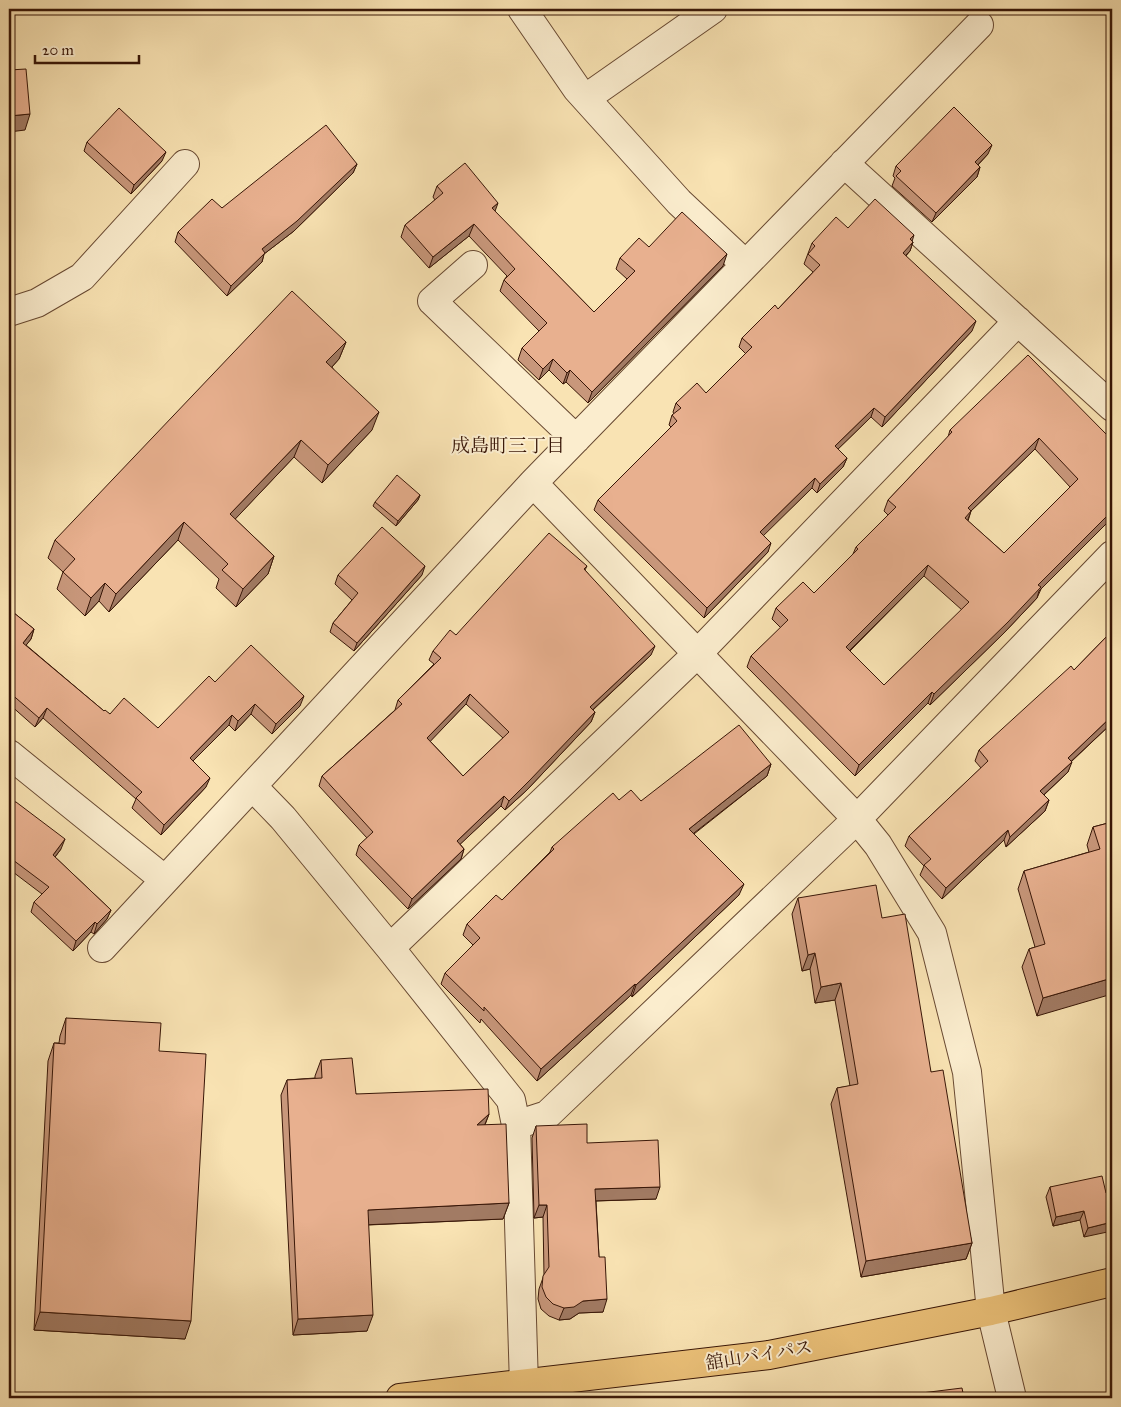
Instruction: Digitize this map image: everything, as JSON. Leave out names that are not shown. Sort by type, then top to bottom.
[{"type":"highway","name":"舘山バイパス","points":[[400,1398],[769,1355],[991,1311],[1112,1282]]},
{"type":"street","points":[[522,9],[586,98],[679,202],[744,264]]},
{"type":"street","points":[[586,98],[713,9]]},
{"type":"street","points":[[102,948],[533,483],[744,264],[979,25]]},
{"type":"street","points":[[844,163],[1112,408]]},
{"type":"street","points":[[9,312],[37,303],[82,277],[184,164]]},
{"type":"street","points":[[472,265],[432,301],[576,439]]},
{"type":"street","points":[[390,948],[698,653],[1018,321]]},
{"type":"street","points":[[533,483],[857,819],[878,846],[932,932],[967,1072],[991,1311],[1012,1398]]},
{"type":"street","points":[[516,1125],[547,1115],[857,819],[1112,555]]},
{"type":"street","points":[[9,754],[165,880]]},
{"type":"street","points":[[253,787],[283,818],[511,1100],[516,1125],[524,1385]]},
{"type":"building","points":[[26,69],[30,114],[9,116],[9,70]]},
{"type":"building","points":[[954,107],[992,145],[975,162],[980,167],[936,213],[896,176],[901,171],[896,166]]},
{"type":"building","points":[[119,108],[166,152],[134,185],[87,142]]},
{"type":"building","points":[[326,125],[357,164],[297,221],[262,249],[265,253],[231,286],[178,232],[212,199],[222,208]]},
{"type":"building","points":[[465,163],[498,203],[492,208],[594,312],[635,271],[620,258],[639,238],[649,247],[682,212],[727,254],[592,392],[570,370],[567,373],[553,359],[543,369],[522,348],[547,323],[504,280],[515,269],[474,224],[433,257],[405,225],[443,193],[437,186]]},
{"type":"building","points":[[875,199],[914,235],[910,239],[913,242],[903,253],[976,321],[885,417],[874,408],[835,446],[847,458],[820,484],[815,478],[760,532],[771,543],[707,608],[598,500],[677,421],[672,415],[681,408],[676,403],[697,383],[706,393],[752,347],[742,338],[775,305],[778,309],[820,265],[808,254],[815,246],[812,243],[836,217],[848,228]]},
{"type":"building","points":[[292,291],[346,342],[326,362],[379,412],[328,465],[301,440],[230,514],[274,556],[243,589],[222,570],[228,564],[184,522],[116,594],[105,583],[91,598],[63,572],[75,559],[55,540]]},
{"type":"building","points":[[1028,355],[1109,437],[1112,434],[1112,511],[1038,585],[1041,587],[1008,622],[934,694],[932,692],[859,765],[751,656],[788,620],[776,608],[803,582],[814,593],[858,549],[856,547],[896,507],[888,500],[952,432],[950,430]],"holes":[[[1039,438],[1078,479],[1004,553],[965,518],[971,511],[968,508]],[[928,565],[969,602],[884,685],[846,647]]]},
{"type":"building","points":[[397,475],[420,495],[398,521],[375,502]]},
{"type":"building","points":[[382,527],[425,566],[357,643],[333,623],[358,593],[338,575]]},
{"type":"building","points":[[549,533],[587,566],[584,569],[655,646],[590,707],[595,712],[509,801],[504,796],[457,841],[464,849],[412,899],[359,845],[373,832],[322,776],[402,704],[398,700],[441,658],[433,651],[450,630],[456,635]],"holes":[[[470,694],[509,732],[463,776],[427,738]]]},
{"type":"building","points":[[9,609],[34,629],[23,643],[110,714],[124,698],[158,728],[209,676],[215,682],[251,645],[304,696],[276,724],[255,704],[238,721],[232,715],[190,758],[210,778],[164,825],[136,798],[142,792],[47,708],[39,718],[9,692],[9,682],[11,679],[9,678]]},
{"type":"building","points":[[1112,631],[1112,716],[1068,758],[1072,762],[1040,791],[1049,800],[1010,837],[1008,830],[946,888],[924,865],[931,859],[909,836],[988,761],[979,750],[1071,666],[1074,670]]},
{"type":"building","points":[[739,725],[771,764],[689,829],[744,884],[636,985],[541,1069],[484,1007],[484,1011],[445,973],[480,938],[467,924],[496,895],[502,900],[554,849],[552,847],[613,793],[619,800],[631,790],[641,801]]},
{"type":"building","points":[[9,801],[16,802],[65,839],[53,855],[111,910],[97,924],[95,922],[76,941],[34,902],[49,887],[9,857]]},
{"type":"building","points":[[1112,822],[1112,978],[1043,998],[1029,949],[1045,944],[1024,871],[1100,849],[1093,827]]},
{"type":"building","points":[[876,885],[882,918],[905,914],[931,1072],[943,1070],[972,1243],[866,1261],[837,1088],[858,1084],[841,983],[821,987],[815,953],[808,955],[798,898]]},
{"type":"building","points":[[66,1018],[161,1023],[159,1051],[206,1054],[191,1321],[40,1312],[54,1043],[65,1044]]},
{"type":"building","points":[[352,1058],[356,1094],[488,1089],[489,1114],[477,1125],[506,1124],[509,1203],[368,1210],[373,1315],[298,1319],[287,1080],[322,1078],[321,1060]]},
{"type":"building","points":[[587,1124],[587,1143],[658,1140],[660,1187],[595,1189],[599,1257],[605,1257],[607,1299],[583,1301],[574,1307],[564,1308],[553,1304],[546,1297],[542,1287],[543,1276],[549,1267],[547,1205],[539,1205],[536,1126]]},
{"type":"building","points":[[1102,1176],[1106,1193],[1112,1191],[1112,1222],[1088,1228],[1084,1211],[1056,1217],[1050,1187]]},
{"type":"building","points":[[962,1388],[964,1398],[881,1398]]},
{"type":"district","name":"成島町三丁目","points":[[508,445]]}]
